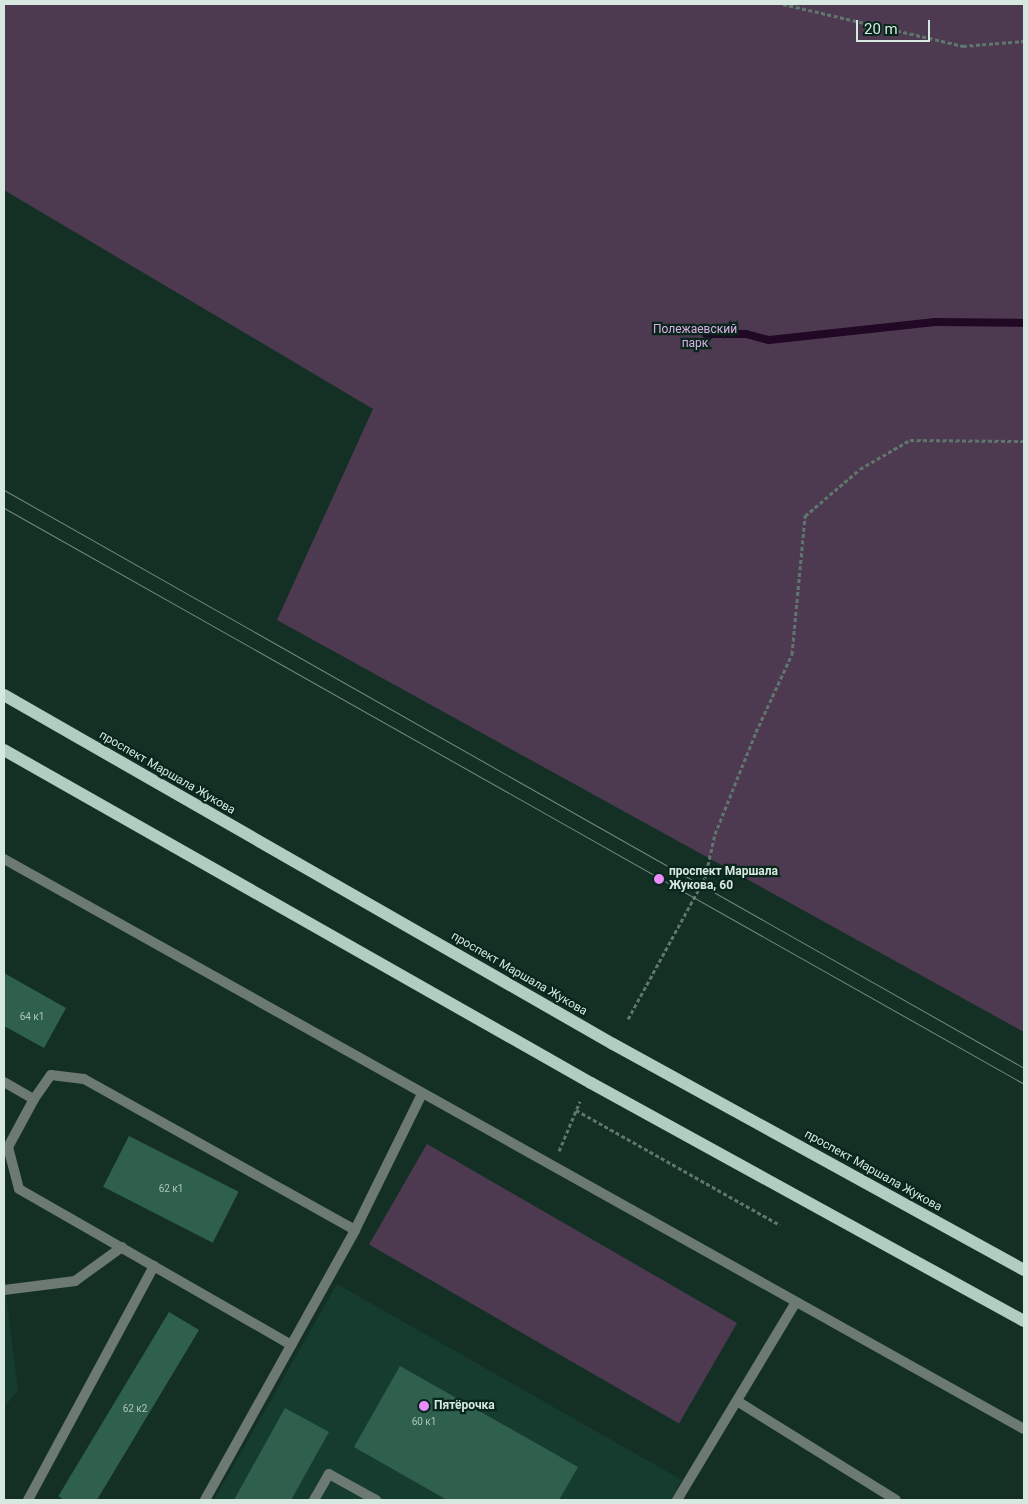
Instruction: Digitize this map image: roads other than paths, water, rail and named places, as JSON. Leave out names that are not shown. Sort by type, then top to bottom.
[{"type":"main road","name":"проспект Маршала Жукова","points":[[4,696],[613,1044],[1024,1270]]},
{"type":"main road","points":[[4,750],[591,1083],[1024,1321]]},
{"type":"street","points":[[4,859],[1024,1429]]},
{"type":"street","points":[[291,1344],[19,1189],[8,1147],[34,1099],[51,1075],[84,1078],[355,1230]]},
{"type":"street","points":[[4,1082],[34,1099]]},
{"type":"street","points":[[205,1500],[355,1230],[422,1094]]},
{"type":"street","points":[[4,1290],[75,1282],[122,1248]]},
{"type":"street","points":[[28,1500],[154,1266]]},
{"type":"street","points":[[677,1500],[796,1302]]},
{"type":"street","points":[[737,1401],[896,1500]]},
{"type":"street","points":[[314,1500],[329,1474],[376,1500]]},
{"type":"waterway","points":[[706,334],[746,334],[769,340],[935,322],[1024,323]]},
{"type":"tram line","points":[[4,490],[1024,1068]]},
{"type":"tram line","points":[[4,508],[1024,1084]]},
{"type":"place","name":"проспект Маршала Жукова, 60","points":[[659,879]]},
{"type":"place","name":"Пятёрочка","points":[[424,1406]]},
{"type":"park label","name":"Полежаевский парк","points":[[695,337]]}]
